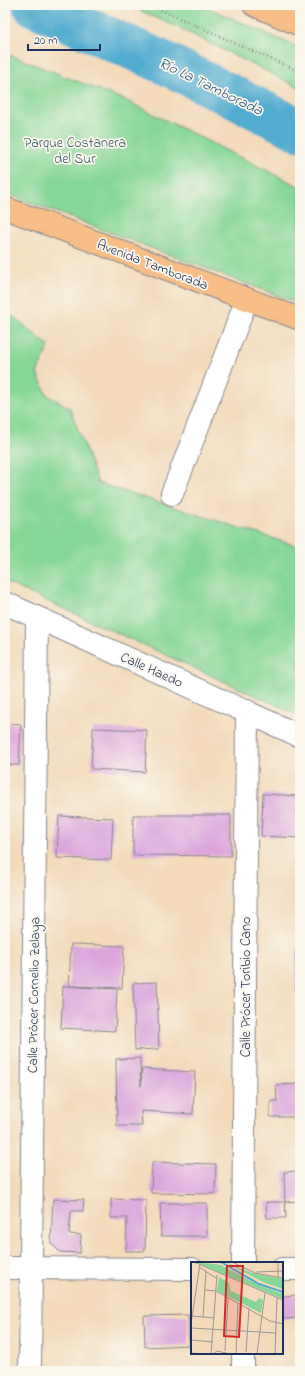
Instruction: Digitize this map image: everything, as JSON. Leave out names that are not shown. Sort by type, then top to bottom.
[{"type":"main road","points":[[254,5],[300,25]]},
{"type":"main road","name":"Avenida Tamborada","points":[[5,208],[300,319]]},
{"type":"street","points":[[172,494],[247,299]]},
{"type":"street","name":"Calle Haedo","points":[[5,603],[300,736]]},
{"type":"street","name":"Calle Prócer Cornelio Zelaya","points":[[30,1371],[37,618]]},
{"type":"street","name":"Calle Prócer Toribio Cano","points":[[243,1262],[247,711]]},
{"type":"street","points":[[5,1268],[191,1269]]},
{"type":"street","points":[[283,1269],[300,1269]]},
{"type":"street","points":[[243,1354],[243,1371]]},
{"type":"path","points":[[150,5],[300,72]]},
{"type":"green space","points":[[127,5],[202,5],[300,48],[300,88],[177,27]]},
{"type":"green space","name":"Parque Costanera del Sur","points":[[5,53],[125,100],[300,187],[300,304],[5,193]]},
{"type":"green space","points":[[5,310],[49,346],[37,373],[47,395],[70,408],[98,483],[300,547],[300,716],[5,582]]},
{"type":"building","points":[[5,723],[21,724],[19,765],[5,765]]},
{"type":"building","points":[[93,728],[147,730],[145,772],[91,769]]},
{"type":"building","points":[[263,794],[300,796],[300,838],[261,836]]},
{"type":"building","points":[[133,815],[231,815],[231,856],[133,855]]},
{"type":"building","points":[[59,816],[113,818],[111,860],[57,858]]},
{"type":"building","points":[[71,944],[124,946],[122,988],[69,986]]},
{"type":"building","points":[[296,950],[300,950],[300,996],[296,996]]},
{"type":"building","points":[[157,982],[159,1049],[135,1050],[133,983]]},
{"type":"building","points":[[63,986],[117,989],[115,1031],[61,1028]]},
{"type":"building","points":[[140,1058],[141,1086],[142,1069],[195,1072],[193,1114],[141,1111],[142,1126],[117,1126],[116,1059]]},
{"type":"building","points":[[300,1084],[300,1117],[270,1117],[270,1101],[277,1101],[276,1085]]},
{"type":"building","points":[[152,1162],[216,1164],[215,1194],[151,1193]]},
{"type":"building","points":[[300,1171],[300,1201],[285,1202],[284,1172]]},
{"type":"building","points":[[53,1199],[84,1200],[83,1211],[71,1211],[69,1234],[81,1235],[80,1253],[60,1252],[51,1243]]},
{"type":"building","points":[[111,1199],[146,1200],[145,1251],[126,1251],[127,1218],[111,1218]]},
{"type":"building","points":[[266,1202],[285,1202],[286,1218],[267,1218]]},
{"type":"building","points":[[160,1203],[207,1203],[207,1236],[161,1236]]},
{"type":"building","points":[[300,1295],[300,1318],[283,1319],[283,1296]]},
{"type":"building","points":[[188,1315],[189,1345],[145,1347],[144,1316]]},
{"type":"waterway","name":"Río La Tamborada","points":[[34,5],[167,64],[300,130]]}]
